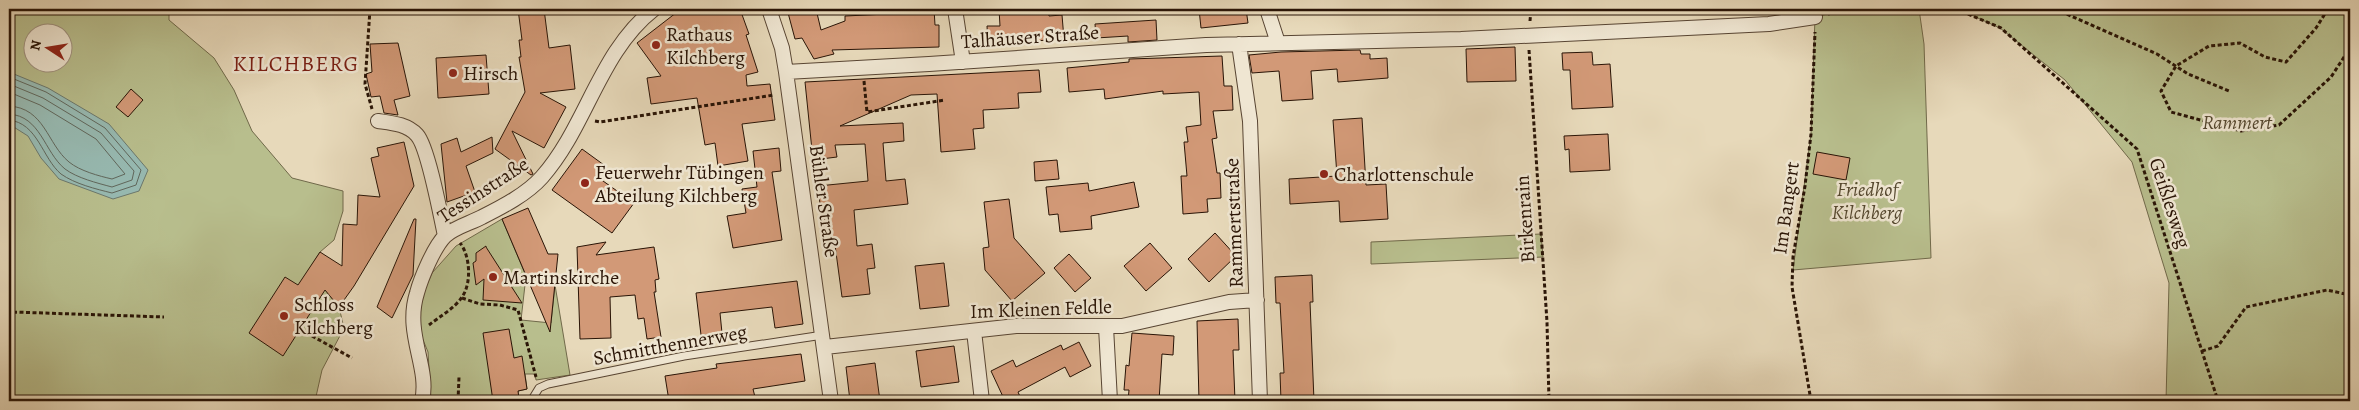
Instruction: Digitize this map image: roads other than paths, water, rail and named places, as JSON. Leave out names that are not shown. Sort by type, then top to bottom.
[{"type":"street","name":"Tessinstraße","points":[[422,401],[422,374],[413,336],[412,314],[417,293],[435,250],[445,236],[515,197],[540,179],[559,156],[615,53],[632,29],[654,9]]},
{"type":"street","name":"Bühler Straße","points":[[769,9],[786,72],[831,401]]},
{"type":"street","points":[[955,9],[963,62]]},
{"type":"street","points":[[1267,9],[1278,43]]},
{"type":"street","name":"Talhäuser Straße","points":[[786,72],[1239,44],[1461,39],[1769,24],[1815,17]]},
{"type":"street","name":"Rammertstraße","points":[[1239,44],[1250,122],[1260,401]]},
{"type":"street","points":[[378,121],[405,126],[419,136],[434,184],[445,236]]},
{"type":"street","name":"Im Kleinen Feldle","points":[[824,341],[1031,326],[1106,327],[1138,323],[1229,302],[1257,300]]},
{"type":"street","points":[[1106,327],[1110,401]]},
{"type":"street","points":[[974,331],[982,401]]},
{"type":"lane","name":"Schmitthennerweg","points":[[531,401],[538,388],[556,382],[676,358],[824,341]]},
{"type":"water","points":[[9,72],[48,88],[109,124],[148,170],[139,191],[113,199],[59,179],[41,158],[28,136],[9,124]]},
{"type":"place","name":"Rathaus Kilchberg","points":[[656,45]]},
{"type":"place","name":"Hirsch","points":[[453,73]]},
{"type":"place","name":"Charlottenschule","points":[[1324,174]]},
{"type":"place","name":"Feuerwehr Tübingen Abteilung Kilchberg","points":[[585,183]]},
{"type":"place","name":"Martinskirche","points":[[493,277]]},
{"type":"place","name":"Schloss Kilchberg","points":[[284,316]]},
{"type":"district","name":"KILCHBERG","points":[[296,64]]},
{"type":"park label","name":"Rammert","points":[[2237,122]]},
{"type":"park label","name":"Friedhof Kilchberg","points":[[1867,200]]}]
